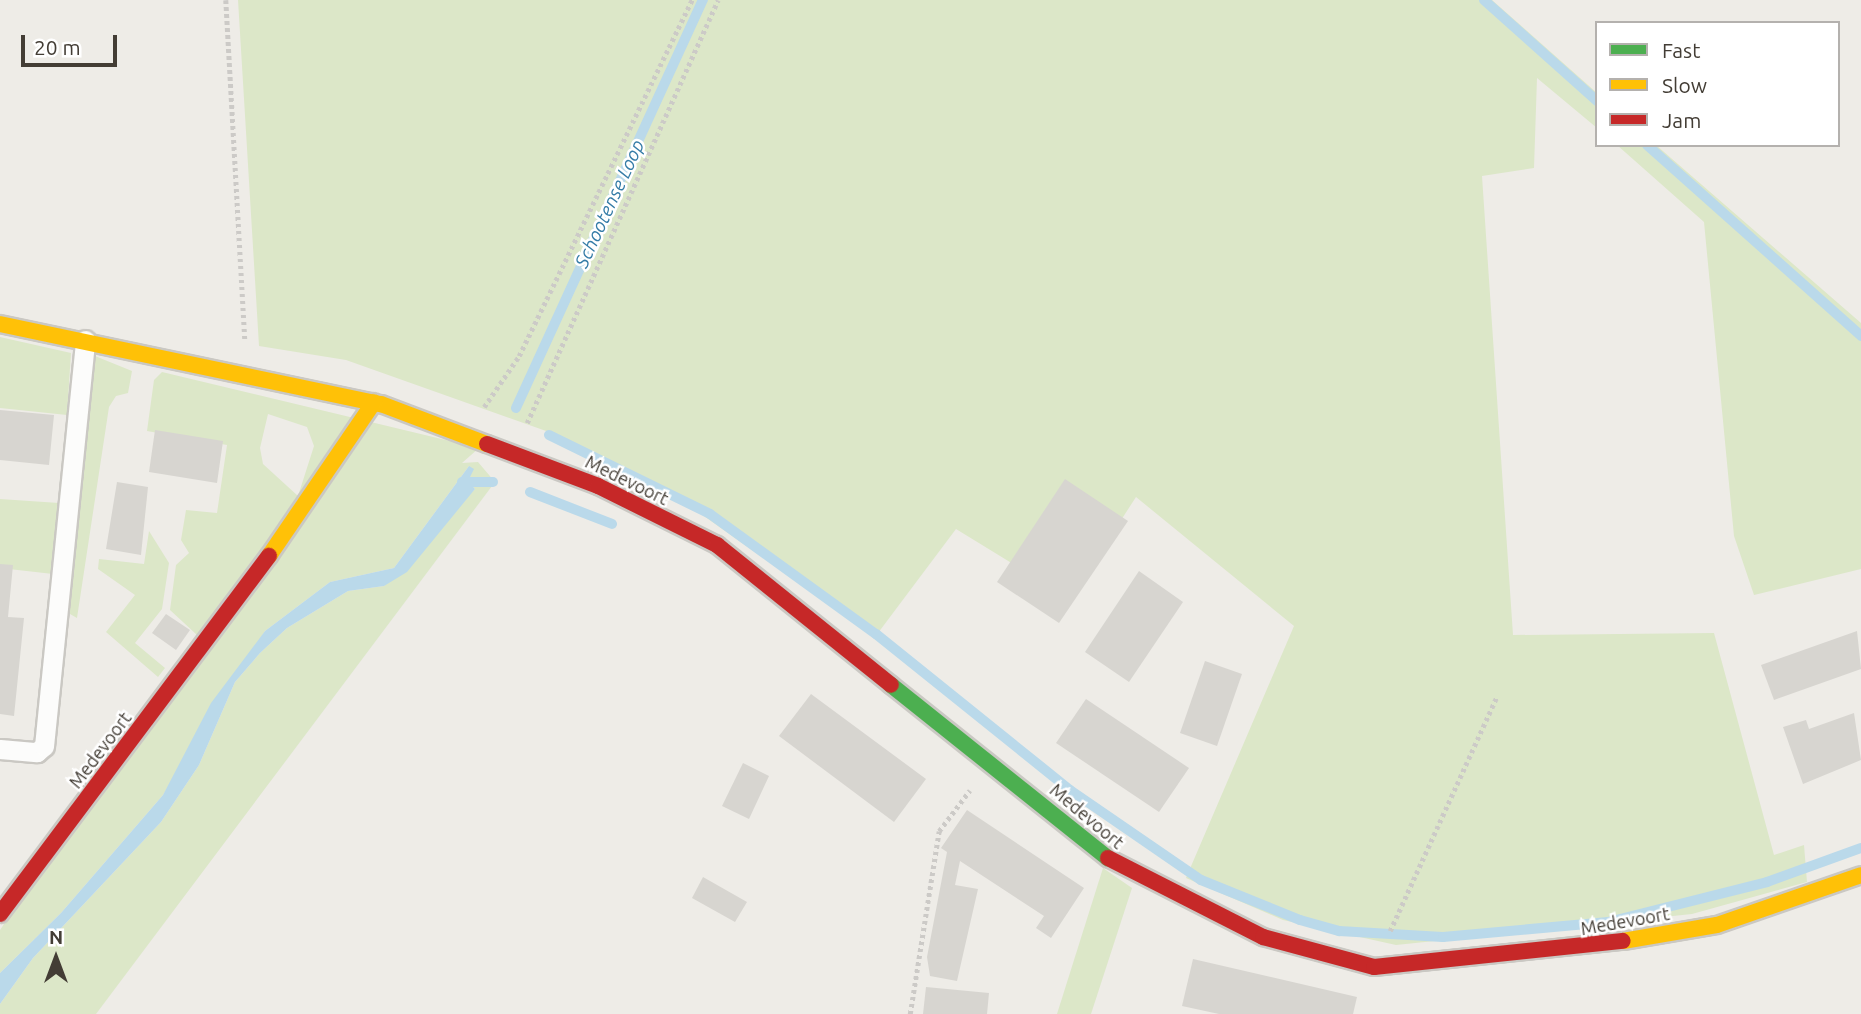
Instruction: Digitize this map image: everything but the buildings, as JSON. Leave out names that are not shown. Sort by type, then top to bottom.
[{"type":"street","name":"Medevoort","points":[[0,324],[246,371],[374,402],[514,449],[717,545],[992,761],[1122,870],[1263,937],[1374,967],[1573,950],[1717,925],[1861,875]]},
{"type":"street","name":"Medevoort","points":[[0,914],[296,520],[374,402]]},
{"type":"lane","points":[[0,749],[37,752],[44,746],[85,340]]},
{"type":"path","points":[[226,0],[246,371]]},
{"type":"path","points":[[464,434],[519,356],[692,0]]},
{"type":"path","points":[[514,449],[585,304],[718,0]]},
{"type":"path","points":[[1374,967],[1497,696]]},
{"type":"path","points":[[910,1014],[939,831],[992,761]]},
{"type":"green space","points":[[238,0],[1492,0],[1595,91],[1595,126],[1537,78],[1534,168],[1482,176],[1513,635],[1714,633],[1774,855],[1804,845],[1807,882],[1692,914],[1396,945],[1283,920],[1186,878],[1294,626],[1136,497],[1070,599],[956,529],[875,637],[677,497],[563,437],[346,360],[259,346]]},
{"type":"green space","points":[[1619,147],[1658,147],[1861,323],[1861,569],[1754,595],[1734,536],[1704,222]]},
{"type":"green space","points":[[0,337],[71,353],[67,415],[0,408]]},
{"type":"green space","points":[[95,356],[132,371],[128,393],[116,396],[109,407],[77,618],[70,614],[69,590]]},
{"type":"green space","points":[[162,372],[479,448],[462,463],[478,462],[495,482],[96,1014],[0,1014],[0,1004],[33,958],[161,822],[199,765],[235,682],[260,653],[287,628],[348,591],[384,586],[475,489],[467,481],[469,466],[394,568],[330,582],[265,631],[163,795],[61,913],[0,973],[0,930],[197,635],[170,610],[176,565],[189,553],[181,540],[186,510],[217,513],[227,445],[147,431],[154,380]],"holes":[[[268,414],[307,427],[314,446],[298,496],[263,464],[260,448]]]},
{"type":"green space","points":[[0,499],[59,503],[53,574],[0,568]]},
{"type":"green space","points":[[149,531],[169,563],[162,609],[135,643],[165,668],[158,677],[106,632],[135,595],[98,569],[99,559],[144,564]]},
{"type":"green space","points":[[1103,868],[1132,888],[1091,1014],[1057,1014]]},
{"type":"water","points":[[469,466],[474,469],[468,481],[475,489],[407,572],[384,586],[348,591],[287,628],[260,653],[235,682],[199,765],[161,822],[33,958],[0,1004],[0,973],[61,913],[163,795],[211,703],[265,631],[330,582],[394,568]]},
{"type":"waterway","name":"Schootense Loop","points":[[516,408],[703,0]]},
{"type":"waterway","points":[[1484,0],[1595,99]]},
{"type":"waterway","points":[[1649,147],[1861,336]]},
{"type":"waterway","points":[[549,435],[710,514],[876,634],[1070,790],[1201,880],[1300,920],[1339,931],[1443,937],[1608,922],[1767,882],[1861,848]]},
{"type":"waterway","points":[[462,482],[493,482]]},
{"type":"waterway","points":[[530,492],[612,524]]},
{"type":"traffic: fast","points":[[891,685],[1108,858]]},
{"type":"traffic: slow","points":[[0,324],[381,404],[487,444]]},
{"type":"traffic: slow","points":[[269,556],[374,402]]},
{"type":"traffic: slow","points":[[1623,941],[1717,925],[1861,875]]},
{"type":"traffic: jam","points":[[487,444],[598,486],[717,545],[891,685]]},
{"type":"traffic: jam","points":[[0,914],[269,556]]},
{"type":"traffic: jam","points":[[1108,858],[1263,937],[1374,967],[1623,941]]}]
